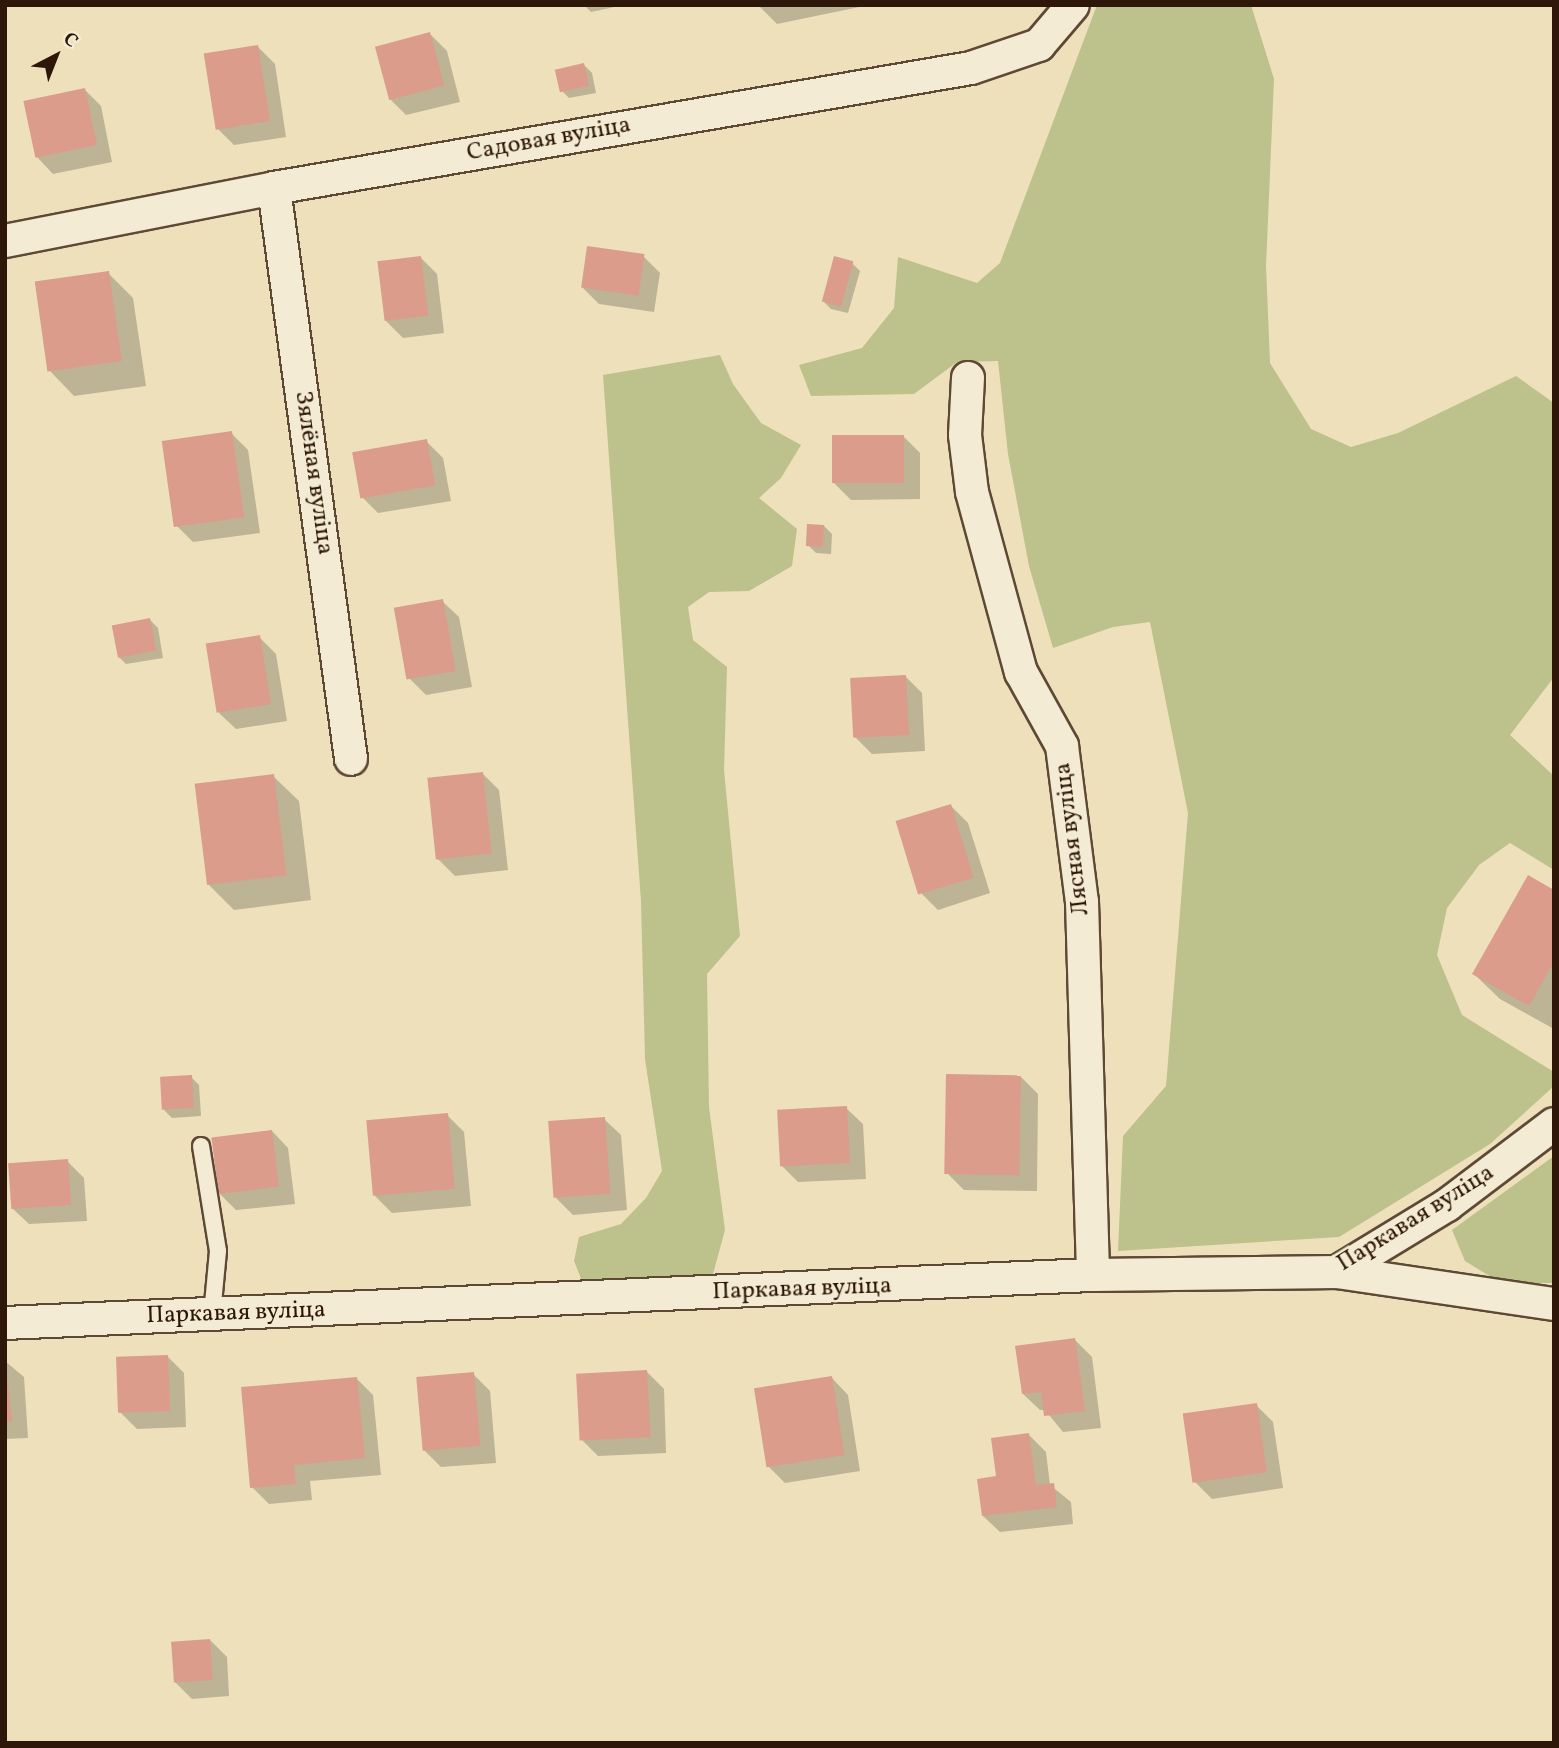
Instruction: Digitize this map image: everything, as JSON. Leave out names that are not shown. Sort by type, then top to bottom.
[{"type":"street","name":"Садовая вуліца","points":[[5,241],[274,188],[971,68],[1039,45],[1073,5]]},
{"type":"street","name":"Зялёная вуліца","points":[[274,188],[351,759]]},
{"type":"street","name":"Лясная вуліца","points":[[968,378],[965,435],[972,492],[1021,672],[1062,746],[1082,902],[1093,1275]]},
{"type":"street","name":"Паркавая вуліца","points":[[5,1323],[1093,1275],[1337,1272],[1447,1205],[1554,1124]]},
{"type":"street","points":[[1337,1272],[1554,1304]]},
{"type":"lane","points":[[201,1146],[218,1251],[212,1315]]},
{"type":"green space","points":[[1097,5],[1251,5],[1274,79],[1266,266],[1270,363],[1311,429],[1351,447],[1398,433],[1516,376],[1554,403],[1554,677],[1510,735],[1554,776],[1554,870],[1510,843],[1479,865],[1447,908],[1437,955],[1462,1015],[1554,1072],[1554,1086],[1490,1144],[1339,1237],[1118,1251],[1123,1136],[1166,1086],[1188,813],[1150,622],[1113,627],[1053,648],[1029,566],[1008,454],[998,361],[957,362],[914,394],[811,396],[799,365],[862,348],[894,308],[898,257],[977,283],[1000,263]]},
{"type":"green space","points":[[720,355],[733,384],[761,423],[801,445],[781,478],[759,498],[797,529],[792,566],[749,591],[709,592],[688,607],[693,640],[727,667],[724,770],[740,936],[707,974],[709,1107],[725,1230],[713,1274],[582,1281],[574,1261],[579,1237],[621,1224],[646,1198],[662,1171],[645,1059],[641,901],[603,375]]},
{"type":"green space","points":[[1554,1156],[1554,1283],[1501,1283],[1465,1261],[1452,1230]]},
{"type":"building","points":[[430,32],[444,85],[389,100],[375,47]]},
{"type":"building","points":[[258,45],[270,121],[216,130],[204,54]]},
{"type":"building","points":[[584,63],[589,85],[560,92],[555,70]]},
{"type":"building","points":[[85,88],[97,145],[35,158],[23,101]]},
{"type":"building","points":[[587,246],[644,254],[639,296],[581,288]]},
{"type":"building","points":[[421,256],[428,316],[385,321],[377,261]]},
{"type":"building","points":[[834,256],[853,261],[841,307],[822,301]]},
{"type":"building","points":[[109,271],[122,361],[47,372],[35,281]]},
{"type":"building","points":[[232,431],[244,517],[174,527],[162,441]]},
{"type":"building","points":[[832,435],[904,435],[904,483],[832,483]]},
{"type":"building","points":[[427,439],[435,485],[360,498],[352,452]]},
{"type":"building","points":[[807,524],[824,525],[823,547],[806,546]]},
{"type":"building","points":[[443,599],[456,671],[406,680],[394,608]]},
{"type":"building","points":[[150,618],[156,650],[118,658],[112,625]]},
{"type":"building","points":[[260,635],[271,704],[217,713],[206,644]]},
{"type":"building","points":[[906,675],[909,735],[853,738],[850,678]]},
{"type":"building","points":[[483,772],[492,854],[436,859],[427,778]]},
{"type":"building","points":[[274,774],[286,875],[207,885],[195,784]]},
{"type":"building","points":[[951,804],[974,878],[918,895],[896,821]]},
{"type":"building","points":[[1528,875],[1554,890],[1554,962],[1529,1006],[1472,974]]},
{"type":"building","points":[[946,1074],[1021,1075],[1019,1175],[944,1174]]},
{"type":"building","points":[[192,1075],[194,1108],[162,1110],[160,1077]]},
{"type":"building","points":[[847,1106],[850,1163],[780,1167],[777,1110]]},
{"type":"building","points":[[448,1113],[455,1189],[373,1196],[366,1120]]},
{"type":"building","points":[[605,1117],[610,1194],[554,1198],[548,1121]]},
{"type":"building","points":[[272,1130],[279,1187],[218,1194],[211,1137]]},
{"type":"building","points":[[68,1159],[71,1205],[11,1209],[8,1163]]},
{"type":"building","points":[[1075,1338],[1085,1411],[1044,1416],[1041,1392],[1022,1394],[1015,1346]]},
{"type":"building","points":[[168,1355],[170,1411],[118,1413],[116,1357]]},
{"type":"building","points":[[5,1356],[12,1421],[5,1422]]},
{"type":"building","points":[[647,1370],[651,1437],[580,1441],[576,1374]]},
{"type":"building","points":[[474,1372],[480,1446],[423,1451],[416,1377]]},
{"type":"building","points":[[832,1376],[845,1455],[766,1467],[754,1388]]},
{"type":"building","points":[[357,1377],[365,1458],[294,1465],[296,1484],[250,1488],[241,1387]]},
{"type":"building","points":[[1257,1403],[1267,1472],[1192,1483],[1183,1413]]},
{"type":"building","points":[[1029,1433],[1036,1485],[1054,1483],[1057,1507],[982,1516],[977,1479],[996,1476],[991,1438]]},
{"type":"building","points":[[210,1639],[213,1680],[174,1683],[171,1642]]}]
